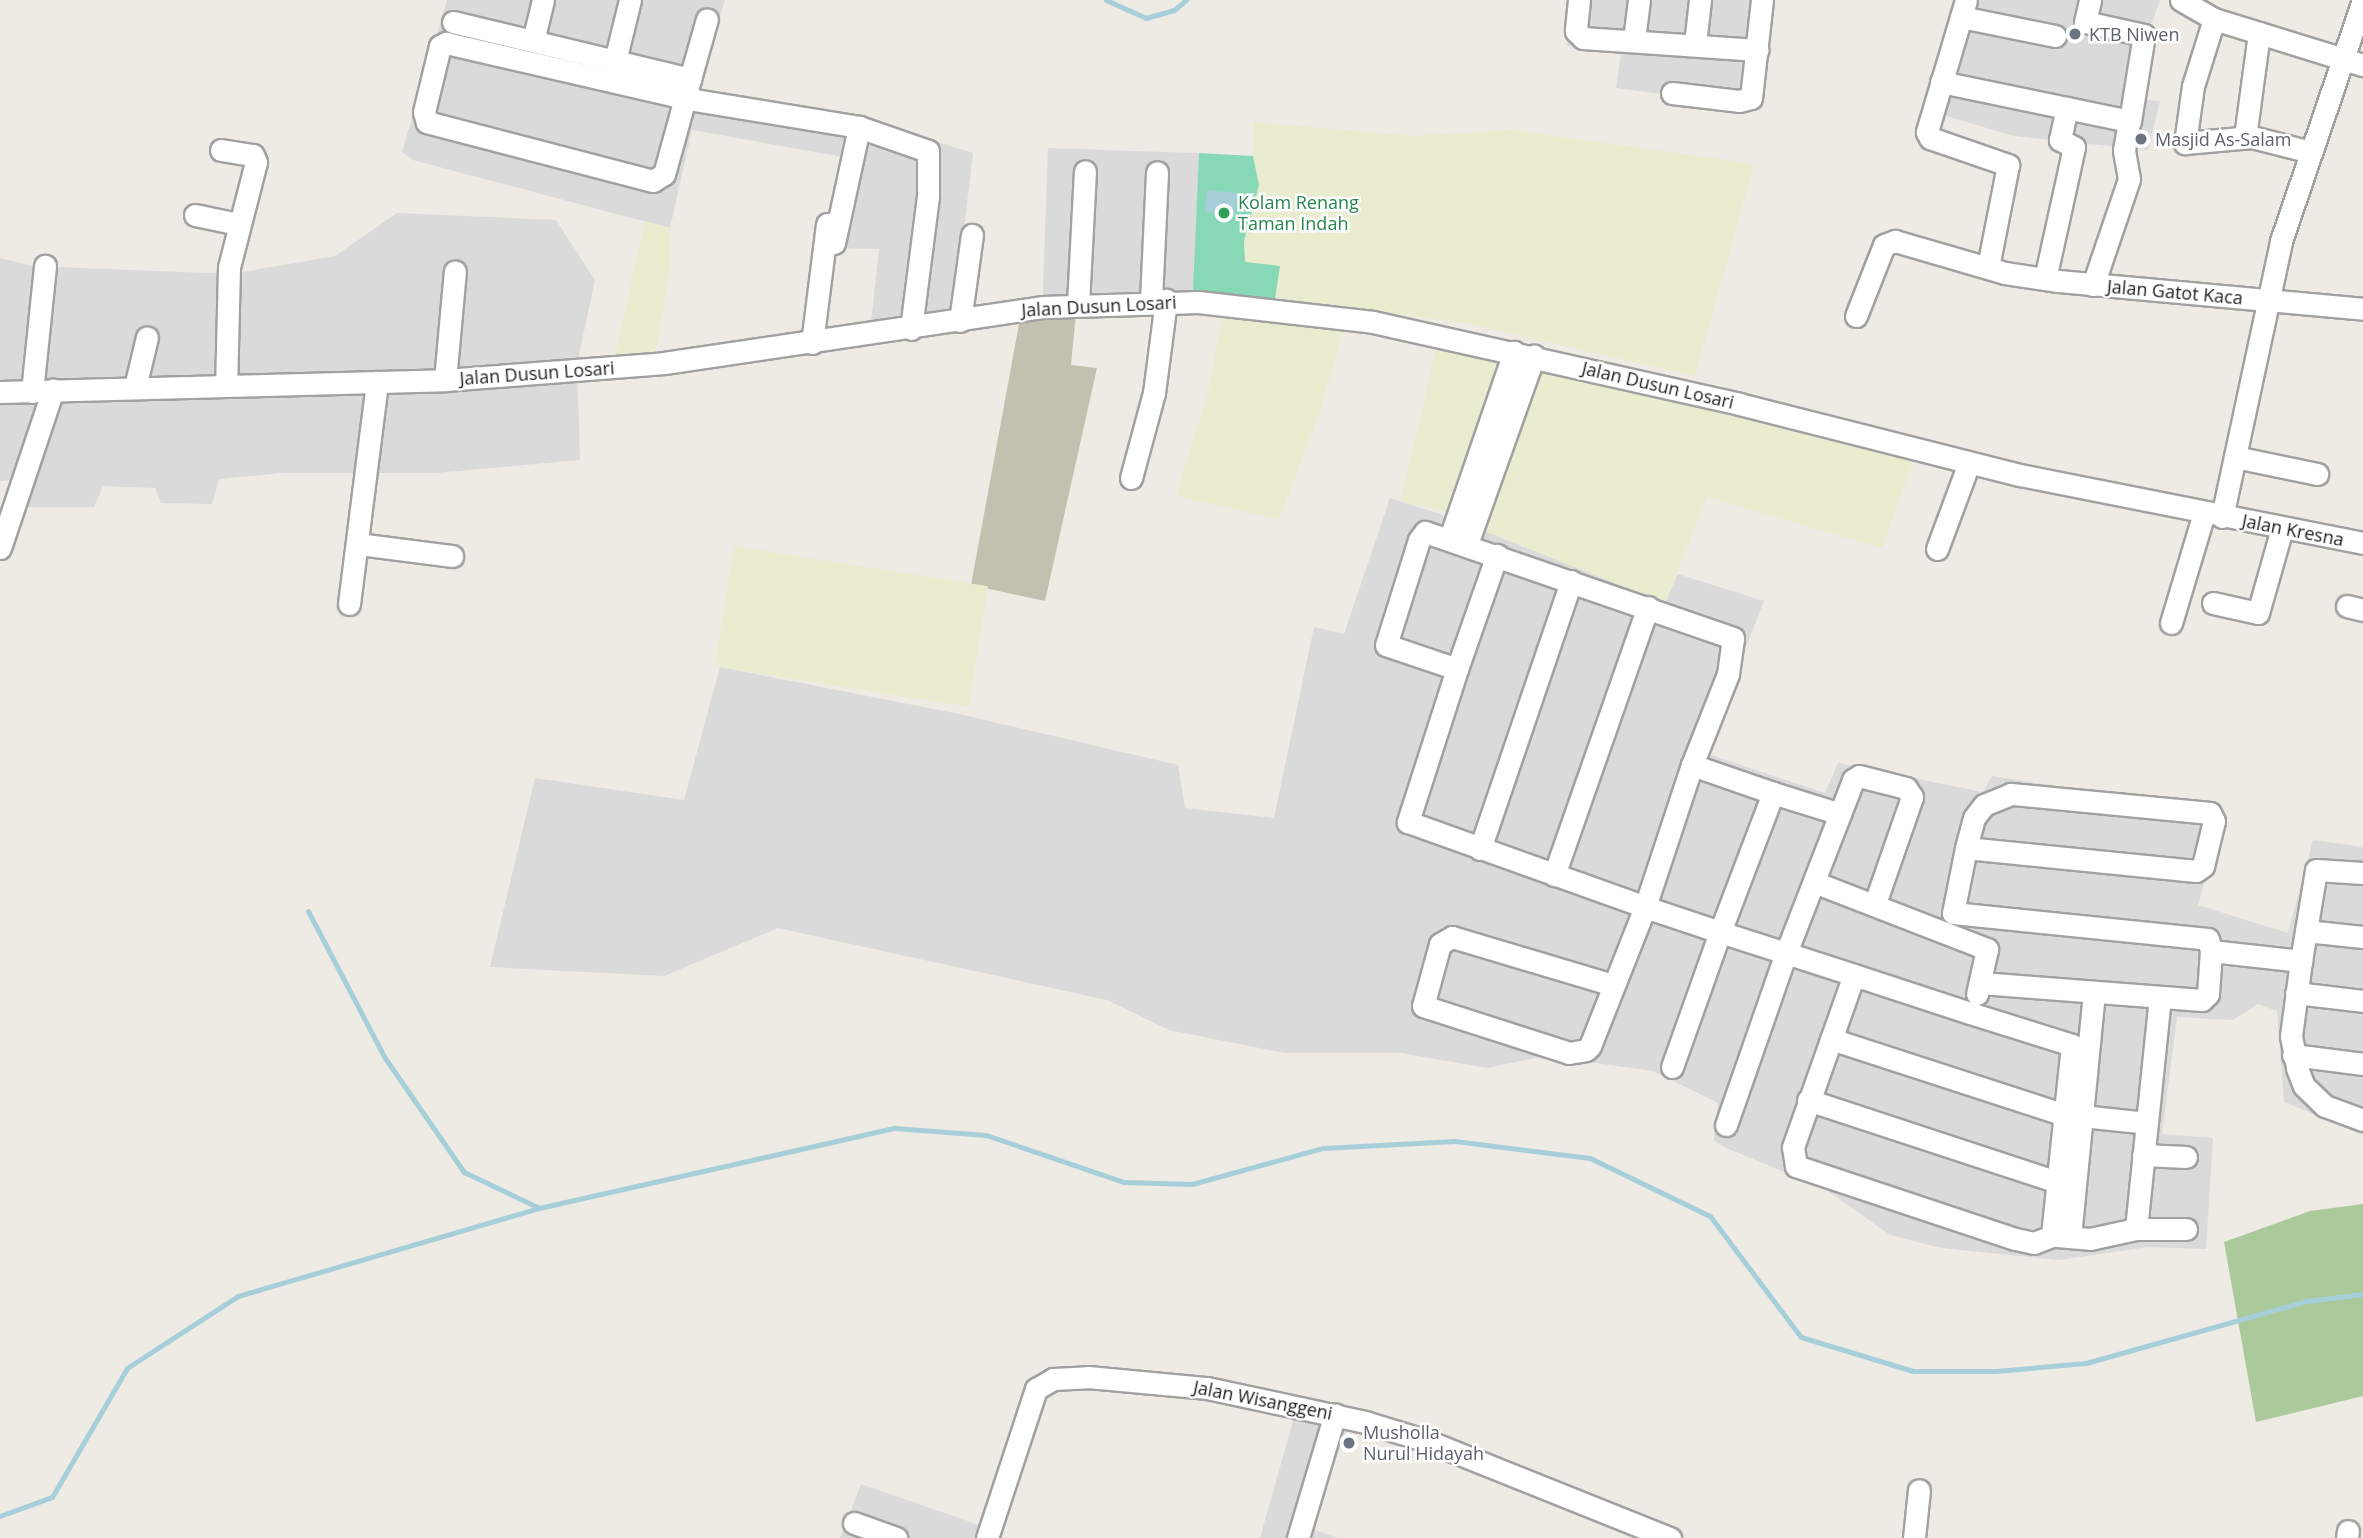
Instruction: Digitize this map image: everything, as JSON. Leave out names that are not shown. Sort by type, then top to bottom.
[{"type":"street","points":[[533,41],[543,0]]},
{"type":"street","points":[[615,61],[630,0]]},
{"type":"street","points":[[1579,0],[1578,35],[1758,50]]},
{"type":"street","points":[[1634,40],[1639,0]]},
{"type":"street","points":[[1695,44],[1700,0]]},
{"type":"street","points":[[1672,93],[1746,101],[1754,91],[1762,0]]},
{"type":"street","points":[[2090,0],[2085,22],[2144,35],[2124,150],[2129,179],[2093,285]]},
{"type":"street","points":[[2181,0],[2214,19],[2353,62]]},
{"type":"street","points":[[2171,623],[2235,457],[2288,219],[2311,152],[2353,62],[2363,0]]},
{"type":"street","points":[[1988,267],[2008,165],[1928,136],[1941,82],[1964,9],[2055,36]]},
{"type":"street","points":[[707,19],[688,88],[664,174],[653,181],[427,122],[424,112],[442,43],[688,88],[859,127],[928,151],[928,196],[911,329]]},
{"type":"street","points":[[2214,19],[2193,86],[2184,141],[2199,145],[2245,137],[2311,152]]},
{"type":"street","points":[[453,22],[615,61],[688,88]]},
{"type":"street","points":[[2245,137],[2259,33]]},
{"type":"street","points":[[1941,82],[2129,121]]},
{"type":"street","points":[[2045,279],[2074,147],[2060,140],[2067,108]]},
{"type":"street","points":[[834,243],[859,127]]},
{"type":"street","points":[[221,150],[256,159],[237,224],[229,267],[226,386]]},
{"type":"street","points":[[1079,304],[1085,171]]},
{"type":"street","points":[[1130,478],[1154,393],[1159,300],[1157,172]]},
{"type":"street","points":[[812,343],[833,193]]},
{"type":"street","points":[[195,215],[237,224]]},
{"type":"street","points":[[960,321],[972,235]]},
{"type":"street","name":"Jalan Gatot Kaca","points":[[1856,316],[1887,242],[2045,279],[2363,309]]},
{"type":"street","points":[[32,392],[45,266]]},
{"type":"street","points":[[445,380],[455,271]]},
{"type":"street","name":"Jalan Dusun Losari","points":[[0,392],[445,380],[664,363],[1079,304],[1159,300],[1373,322],[1524,354],[1969,463],[2213,515]]},
{"type":"street","points":[[135,387],[147,337]]},
{"type":"street","points":[[1458,541],[1524,354]]},
{"type":"street","points":[[349,604],[377,382]]},
{"type":"street","points":[[0,548],[53,390]]},
{"type":"street","points":[[2235,457],[2317,474]]},
{"type":"street","points":[[1937,549],[1969,463]]},
{"type":"street","name":"Jalan Kresna","points":[[2213,515],[2363,543]]},
{"type":"street","points":[[2213,603],[2258,613],[2282,528]]},
{"type":"street","points":[[1457,668],[1385,645],[1421,535],[1431,532],[1729,635],[1735,642],[1728,674],[1692,765],[1645,907],[1590,1046],[1575,1053],[1423,1006],[1440,944],[1452,937],[1613,985]]},
{"type":"street","points":[[358,544],[452,556]]},
{"type":"street","points":[[1497,555],[1457,668],[1408,822],[1645,907],[2072,1045],[2073,1116],[2061,1236]]},
{"type":"street","points":[[1480,849],[1571,581]]},
{"type":"street","points":[[1554,875],[1648,607]]},
{"type":"street","points":[[1692,765],[1840,814]]},
{"type":"street","points":[[1726,1125],[1786,953],[1853,780],[1859,776],[1906,788],[1911,794],[1875,902]]},
{"type":"street","points":[[1672,1067],[1773,793]]},
{"type":"street","points":[[1950,922],[1966,848],[1974,818],[1984,805],[2011,794],[2210,813],[2214,821],[2203,866],[2196,871],[1966,848]]},
{"type":"street","points":[[2363,873],[2316,870],[2291,1025],[2293,1055],[2305,1086],[2325,1107],[2363,1120]]},
{"type":"street","points":[[1814,882],[1950,922],[1991,920],[2208,939],[2211,951],[2207,998],[2160,998],[1981,983]]},
{"type":"street","points":[[1970,1013],[1981,983],[1991,920]]},
{"type":"street","points":[[1950,922],[1987,948]]},
{"type":"street","points":[[2306,931],[2363,937]]},
{"type":"street","points":[[2211,951],[2301,961]]},
{"type":"street","points":[[1854,975],[1793,1147],[1796,1166],[2015,1239],[2034,1242],[2061,1236],[2114,1236],[2136,1229],[2186,1229]]},
{"type":"street","points":[[2061,1236],[2058,1182],[2073,1116],[2094,992]]},
{"type":"street","points":[[2296,993],[2363,1001]]},
{"type":"street","points":[[2136,1229],[2160,998]]},
{"type":"street","points":[[1831,1039],[2073,1116],[2147,1123]]},
{"type":"street","points":[[2293,1055],[2363,1064]]},
{"type":"street","points":[[1808,1100],[2058,1182]]},
{"type":"street","points":[[2143,1155],[2186,1157]]},
{"type":"street","name":"Jalan Wisanggeni","points":[[987,1538],[1036,1389],[1053,1379],[1088,1377],[1207,1388],[1335,1414],[1427,1441],[1670,1538]]},
{"type":"street","points":[[1298,1538],[1335,1414]]},
{"type":"street","points":[[1913,1538],[1919,1490]]},
{"type":"street","points":[[853,1523],[896,1538]]},
{"type":"shaded area","points":[[447,0],[725,0],[697,90],[849,115],[973,153],[954,313],[871,323],[879,249],[826,248],[843,157],[692,130],[670,228],[413,160],[402,152]]},
{"type":"shaded area","points":[[1573,0],[1770,0],[1759,107],[1616,88],[1622,47],[1567,46]]},
{"type":"shaded area","points":[[1955,0],[2160,0],[2148,34],[2139,99],[2160,101],[2148,150],[2014,136],[1926,110]]},
{"type":"shaded area","points":[[1048,148],[1199,153],[1194,300],[1043,295]]},
{"type":"shaded area","points":[[397,213],[556,220],[595,280],[577,364],[580,460],[436,473],[282,473],[219,479],[212,504],[161,503],[155,488],[103,486],[94,507],[12,507],[13,480],[0,481],[0,258],[32,266],[231,274],[335,256]]},
{"type":"shaded area","points":[[1076,314],[1071,365],[1097,368],[1045,601],[971,585],[1019,324]]},
{"type":"shaded area","points":[[1390,498],[1449,517],[1665,603],[1678,574],[1764,601],[1705,753],[1825,793],[1838,763],[1983,792],[1992,776],[2223,812],[2198,905],[2288,933],[2313,840],[2363,847],[2363,1135],[2284,1102],[2277,1011],[2258,1004],[2233,1020],[2177,1017],[2162,1134],[2213,1138],[2206,1249],[2148,1247],[2059,1260],[1941,1248],[1890,1235],[1825,1189],[1724,1147],[1714,1140],[1718,1103],[1653,1071],[1545,1056],[1487,1068],[1401,1053],[1285,1053],[1169,1030],[1107,1000],[778,928],[664,976],[490,967],[535,778],[684,800],[720,667],[959,714],[1178,765],[1185,808],[1274,818],[1314,627],[1344,634]]},
{"type":"shaded area","points":[[1297,1407],[1350,1421],[1310,1528],[1338,1538],[1260,1538]]},
{"type":"shaded area","points":[[861,1484],[982,1526],[976,1538],[840,1538]]},
{"type":"green space","points":[[1254,122],[1412,136],[1512,130],[1754,164],[1695,376],[1466,323],[1275,299],[1279,266],[1245,263],[1244,241],[1259,185],[1253,156]]},
{"type":"green space","name":"Kolam Renang Taman Indah","points":[[1199,153],[1253,156],[1259,185],[1244,241],[1245,262],[1280,266],[1275,299],[1193,291]]},
{"type":"green space","points":[[645,221],[670,228],[670,269],[655,355],[614,362]]},
{"type":"green space","points":[[1223,313],[1343,329],[1320,412],[1279,519],[1176,496],[1208,393]]},
{"type":"green space","points":[[1437,345],[1503,360],[1467,516],[1401,501]]},
{"type":"green space","points":[[1536,369],[1915,457],[1882,548],[1707,497],[1665,603],[1477,528]]},
{"type":"green space","points":[[734,546],[988,586],[969,707],[715,666]]},
{"type":"green space","points":[[2363,1204],[2363,1396],[2256,1422],[2224,1242],[2310,1211]]},
{"type":"water","points":[[1207,190],[1237,193],[1235,215],[1205,212]]},
{"type":"waterway","points":[[1106,0],[1146,18],[1174,10],[1186,0]]},
{"type":"waterway","points":[[308,911],[385,1058],[464,1172],[539,1208],[895,1128],[986,1135],[1124,1182],[1192,1184],[1323,1148],[1455,1141],[1590,1158],[1710,1216],[1801,1337],[1913,1371],[1996,1371],[2086,1363],[2307,1301],[2363,1294]]},
{"type":"waterway","points":[[0,1516],[52,1497],[127,1368],[238,1296],[539,1208]]},
{"type":"place","name":"KTB Niwen","points":[[2075,34]]},
{"type":"place","name":"Masjid As-Salam","points":[[2141,139]]},
{"type":"place","name":"Kolam Renang Taman Indah","points":[[1224,213]]},
{"type":"place","name":"Musholla Nurul Hidayah","points":[[1349,1443]]}]
